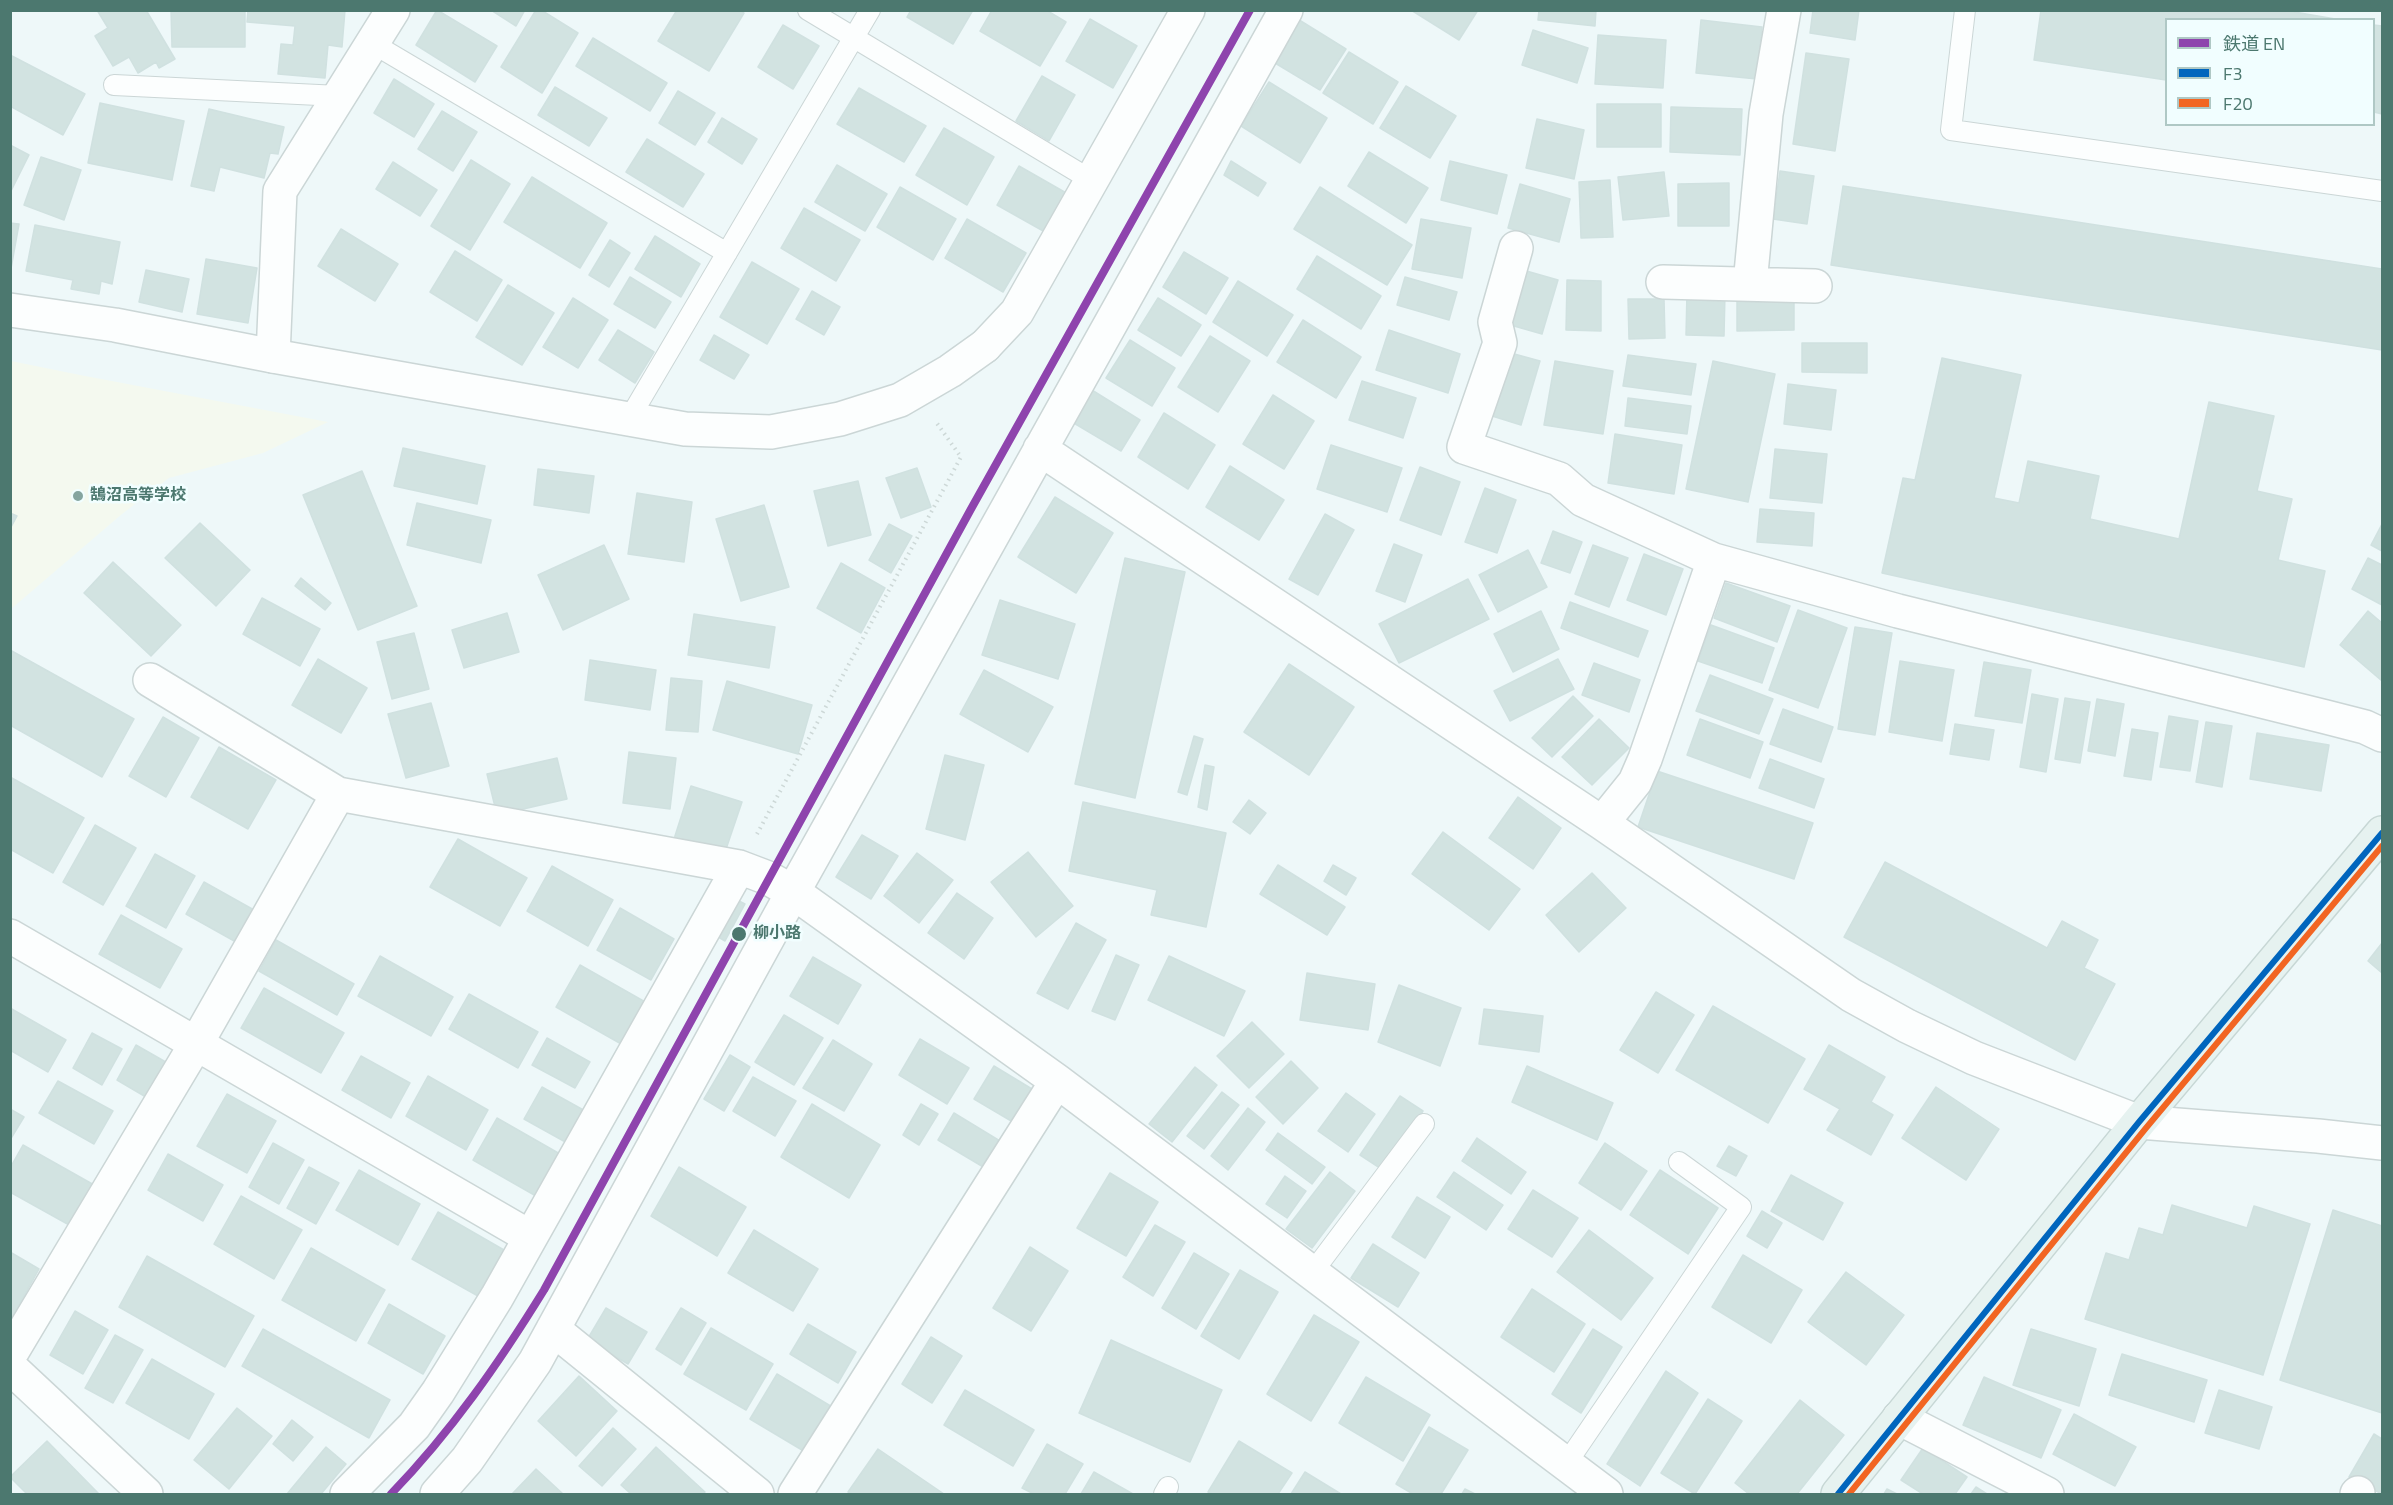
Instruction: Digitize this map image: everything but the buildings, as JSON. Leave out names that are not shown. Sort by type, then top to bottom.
[{"type":"highway","points":[[1838,1494],[2139,1122],[2382,833]]},
{"type":"street","points":[[273,356],[280,191],[393,10]]},
{"type":"street","points":[[10,310],[115,325],[273,356],[685,429],[771,432],[840,419],[900,400],[950,371],[985,346],[1017,312],[1188,10]]},
{"type":"street","points":[[437,1494],[467,1460],[535,1362],[793,892],[1286,10]]},
{"type":"street","points":[[1750,284],[1766,114],[1784,10]]},
{"type":"street","points":[[1516,248],[1495,322],[1500,343],[1464,447],[1559,479],[1583,500],[1714,560],[1909,614],[2335,719],[2365,727],[2382,735]]},
{"type":"street","points":[[1663,282],[1815,286]]},
{"type":"street","points":[[1040,449],[1602,824],[1851,995],[1907,1026],[1974,1058],[2139,1122],[2382,1143]]},
{"type":"street","points":[[1602,824],[1635,782],[1642,767],[1714,560]]},
{"type":"street","points":[[150,680],[338,794],[739,867],[768,878],[793,892],[1057,1081],[1606,1494]]},
{"type":"street","points":[[10,1354],[196,1044],[338,794]]},
{"type":"street","points":[[347,1494],[414,1426],[438,1392],[530,1237],[739,867]]},
{"type":"street","points":[[10,936],[530,1237]]},
{"type":"street","points":[[795,1494],[1057,1081]]},
{"type":"street","points":[[553,1329],[742,1490]]},
{"type":"street","points":[[10,1367],[146,1494]]},
{"type":"street","points":[[1899,1418],[2047,1494]]},
{"type":"lane","points":[[808,10],[1091,180]]},
{"type":"lane","points":[[629,419],[870,10]]},
{"type":"lane","points":[[1965,10],[1951,130],[2382,191]]},
{"type":"lane","points":[[372,43],[727,253]]},
{"type":"lane","points":[[114,85],[339,96]]},
{"type":"lane","points":[[1312,1273],[1424,1124]]},
{"type":"lane","points":[[1566,1464],[1741,1207],[1679,1162]]},
{"type":"path","points":[[739,867],[961,457],[914,392]]},
{"type":"shaded area","name":"鵠沼高等学校","points":[[11,361],[328,422],[263,453],[169,478],[122,514],[11,609]]},
{"type":"rail line","name":"EN","points":[[391,1494],[434,1446],[473,1396],[510,1344],[544,1290],[971,509],[1250,10]]},
{"type":"transit line","name":"F3","points":[[1838,1494],[2139,1122],[2382,833]]},
{"type":"transit line","name":"F20","points":[[1849,1494],[2146,1128],[2382,846]]},
{"type":"place","name":"鵠沼高等学校","points":[[78,496]]},
{"type":"place","name":"柳小路","points":[[739,934]]}]
